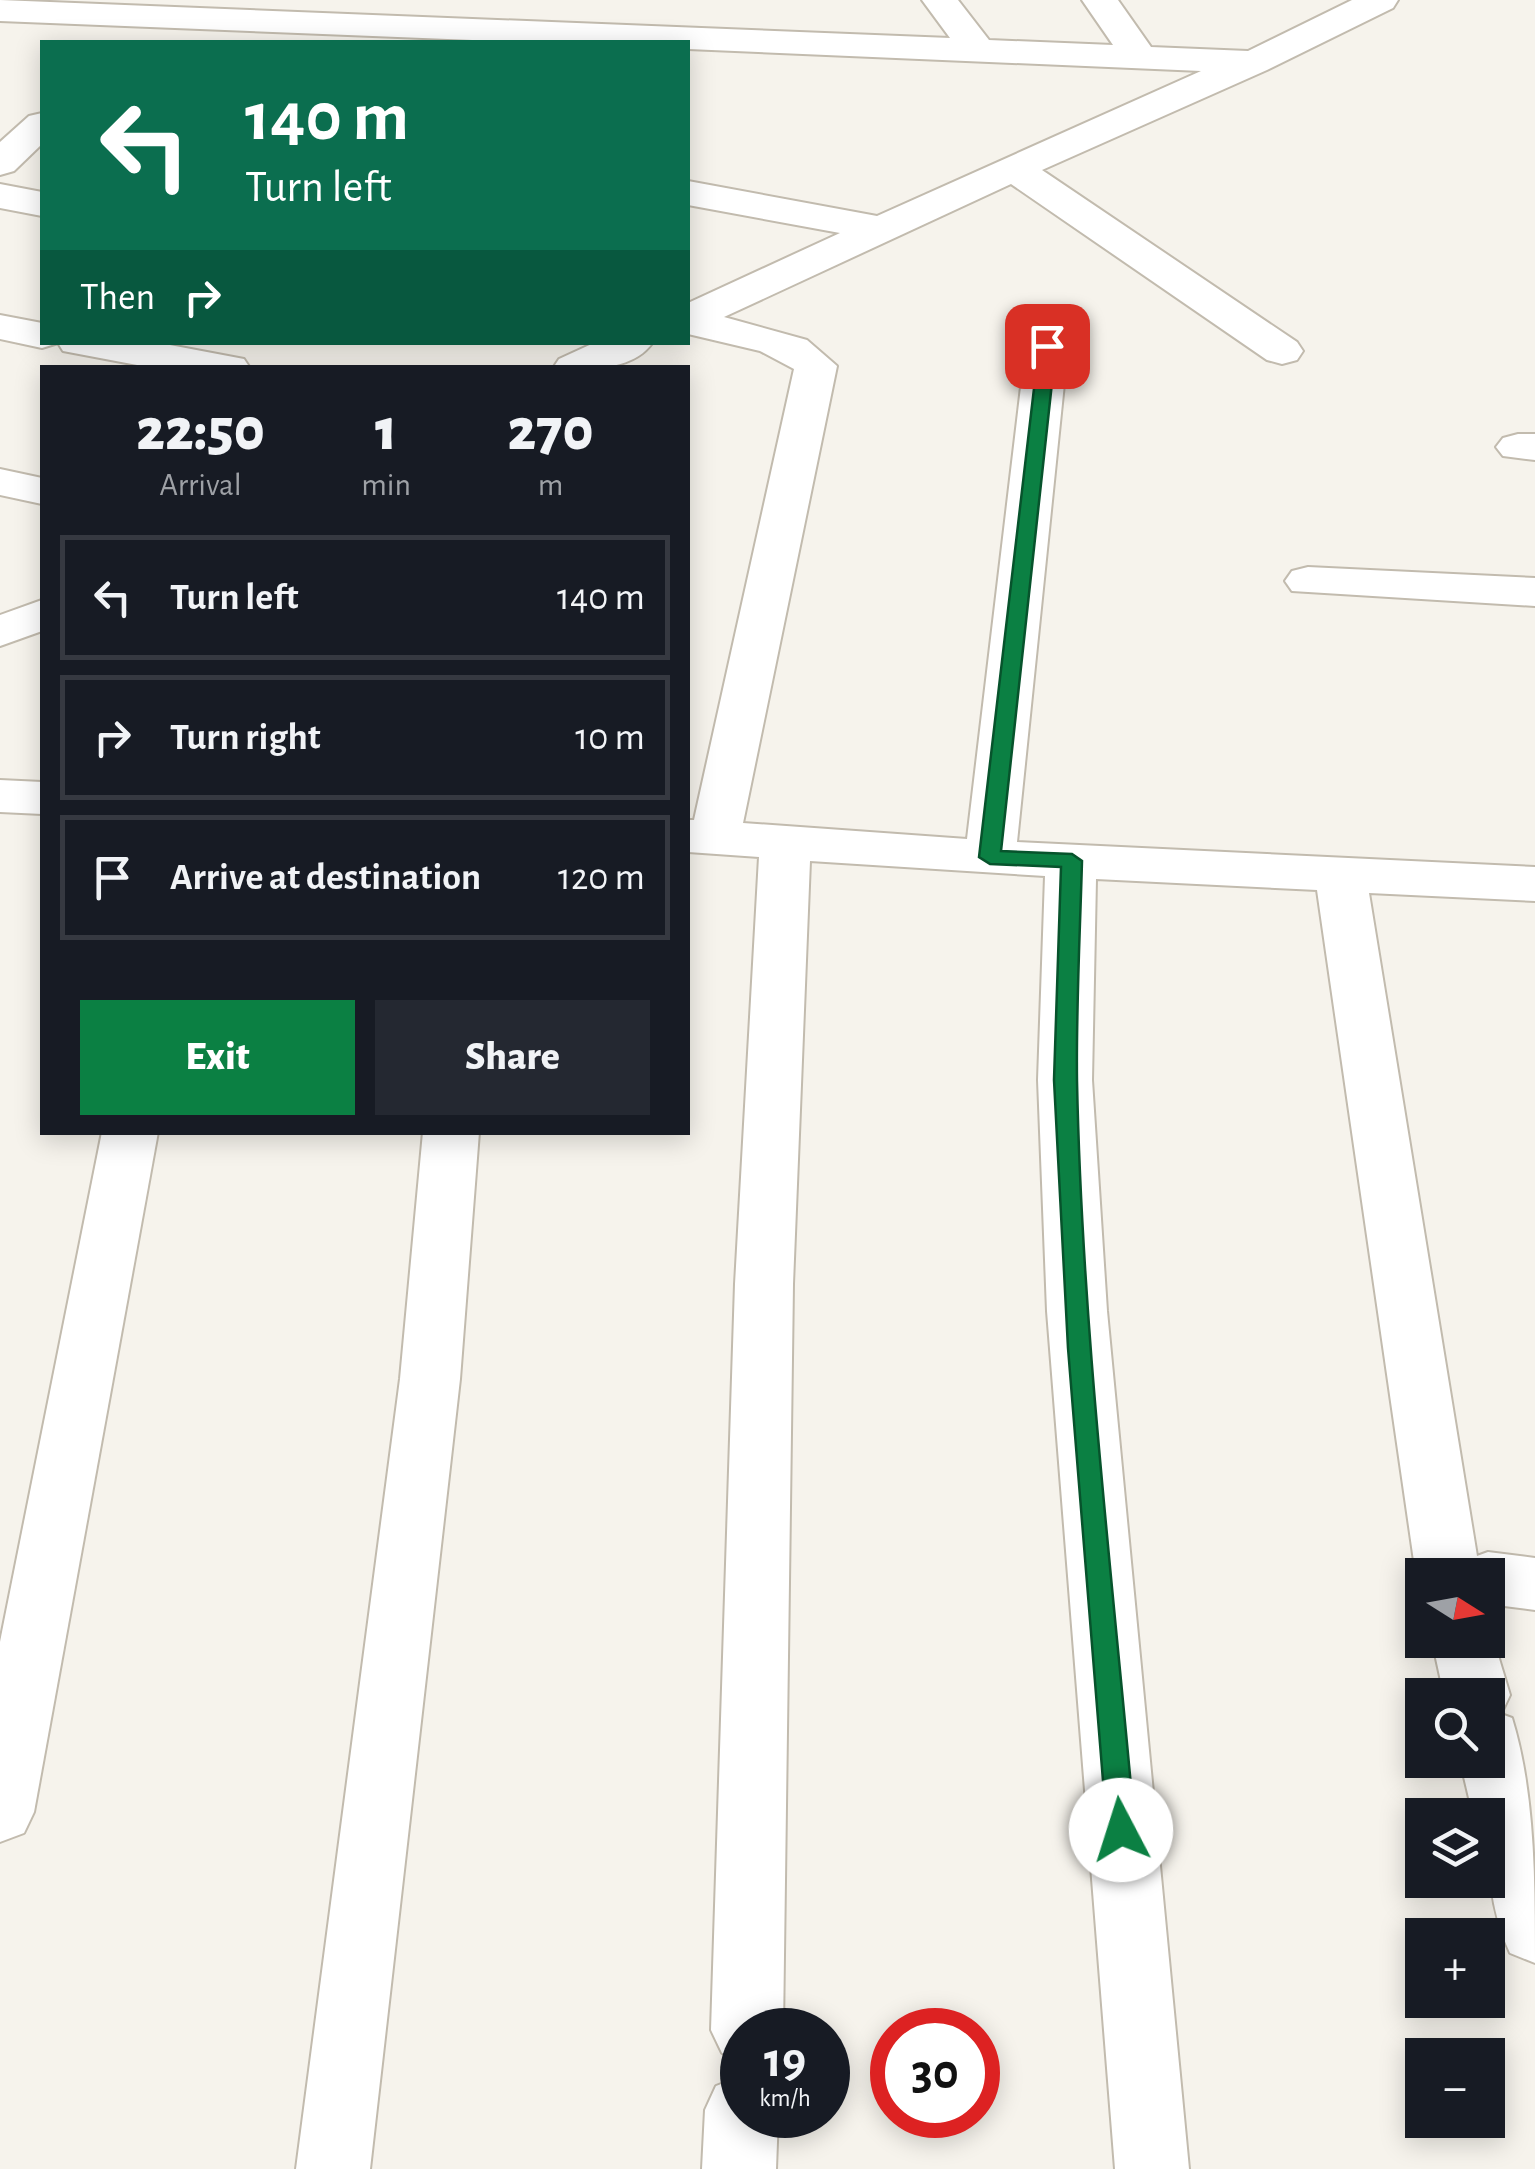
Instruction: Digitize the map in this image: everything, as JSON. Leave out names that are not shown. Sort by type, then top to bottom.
[{"type":"street","points":[[670,0],[709,40]]},
{"type":"street","points":[[940,0],[980,53]]},
{"type":"street","points":[[1100,0],[1140,57]]},
{"type":"street","points":[[690,319],[1014,168],[1254,62],[1380,0]]},
{"type":"street","points":[[0,10],[54,6],[126,29],[297,10],[709,40],[1254,62]]},
{"type":"street","points":[[0,163],[40,126]]},
{"type":"street","points":[[1014,168],[1282,351]]},
{"type":"street","points":[[690,193],[885,230]]},
{"type":"street","points":[[0,196],[40,204]]},
{"type":"street","points":[[690,321],[790,348],[808,356],[816,366],[701,837],[990,857],[1535,884]]},
{"type":"street","points":[[0,327],[40,335]]},
{"type":"street","points":[[96,345],[212,365]]},
{"type":"street","points":[[990,857],[1047,346]]},
{"type":"street","points":[[0,482],[40,491]]},
{"type":"street","points":[[1308,581],[1535,592]]},
{"type":"street","points":[[0,632],[40,615]]},
{"type":"street","points":[[0,796],[40,798]]},
{"type":"street","points":[[747,2008],[764,1284],[784,842]]},
{"type":"street","points":[[1072,861],[1066,1080],[1077,1311],[1152,2169]]},
{"type":"street","points":[[1340,874],[1445,1558]]},
{"type":"street","points":[[0,1812],[129,1135]]},
{"type":"street","points":[[333,2169],[430,1379],[451,1135]]},
{"type":"street","points":[[1505,1580],[1535,1584]]},
{"type":"street","points":[[1498,1778],[1535,1931]]},
{"type":"street","points":[[740,2169],[741,2138]]},
{"type":"route","points":[[1047,346],[990,857],[1072,861],[1066,1080],[1069,1157],[1080,1348],[1121,1830]]}]
